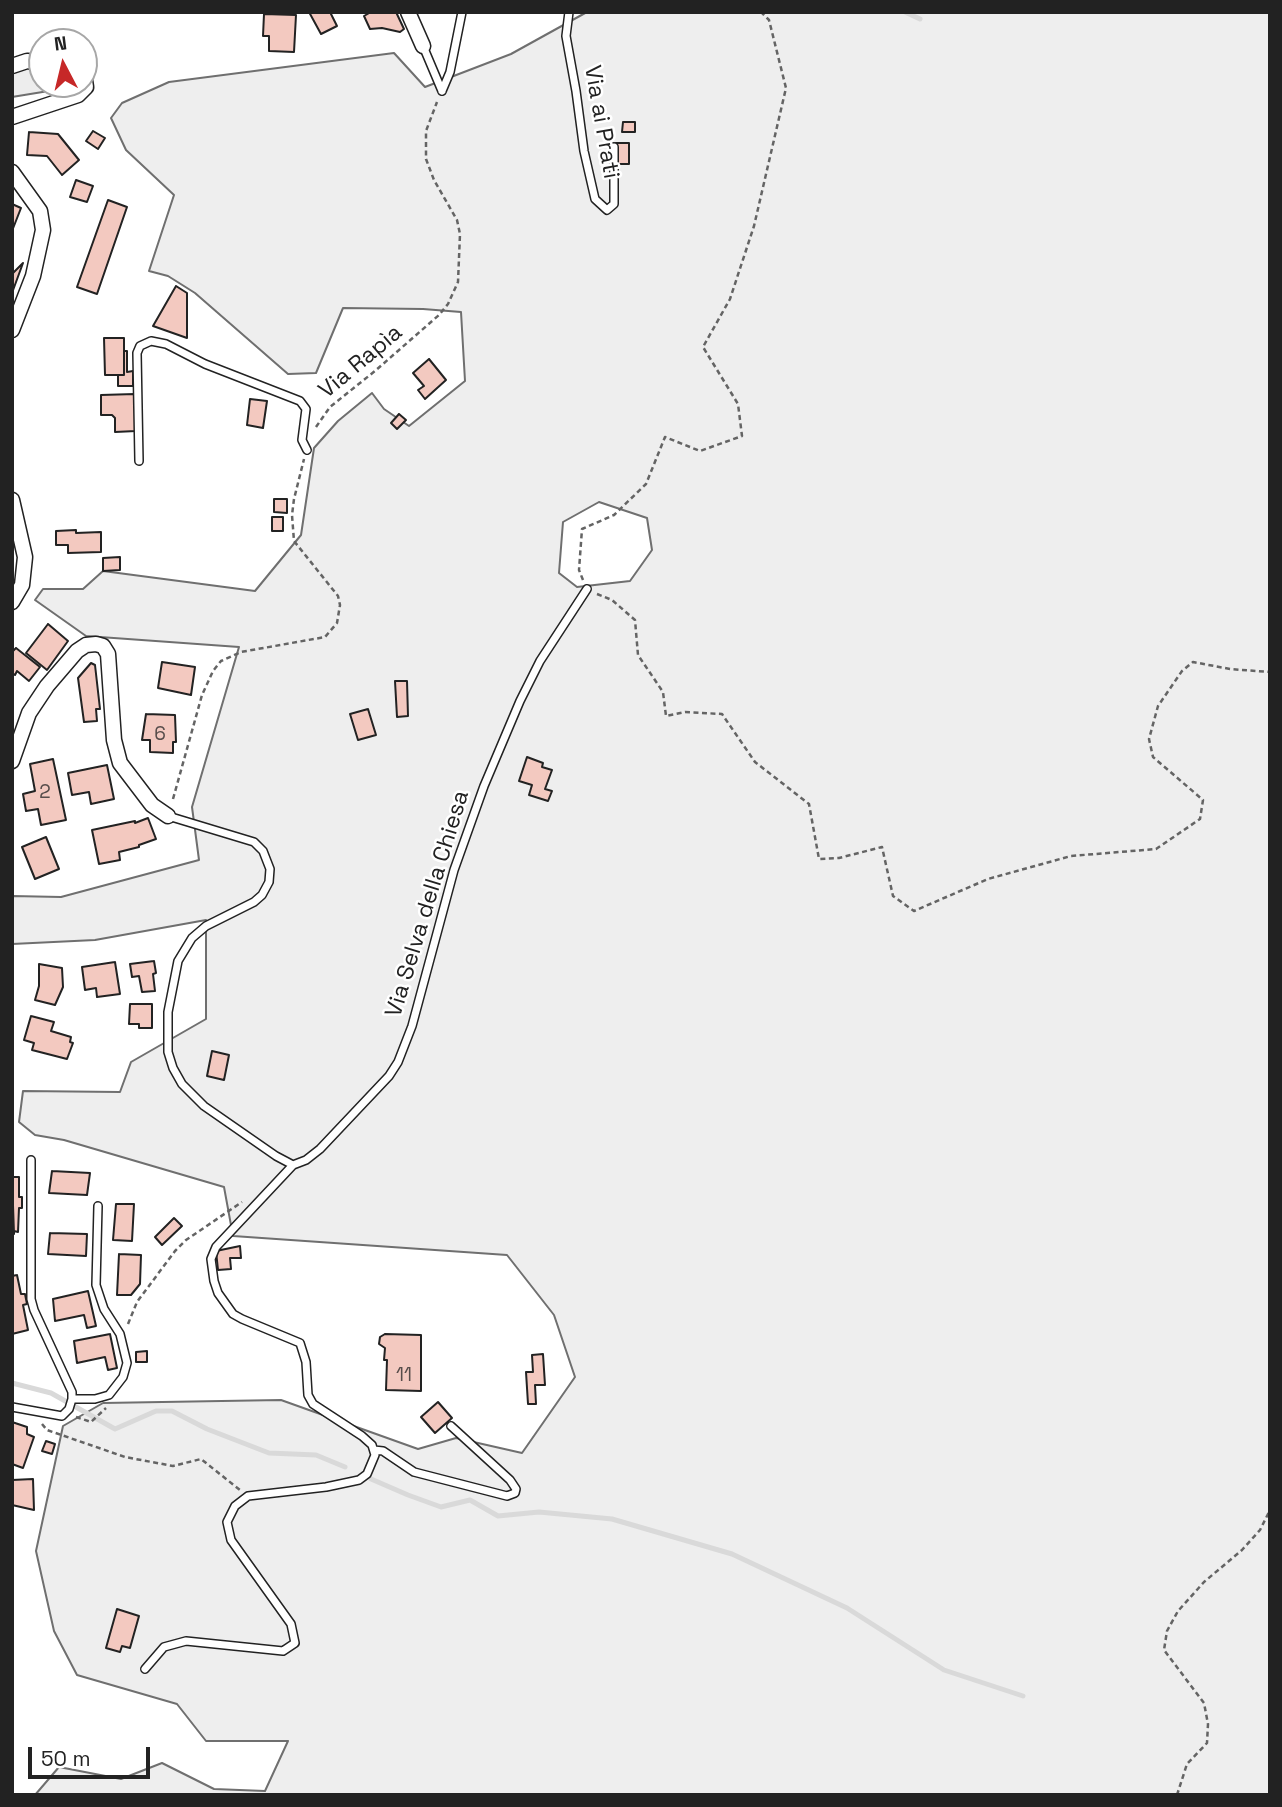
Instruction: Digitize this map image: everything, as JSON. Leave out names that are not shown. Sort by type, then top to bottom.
[{"type":"street","points":[[408,12],[423,46]]},
{"type":"street","points":[[12,117],[69,98]]},
{"type":"street","points":[[12,172],[40,211],[43,230],[33,276],[12,330]]},
{"type":"street","points":[[12,500],[25,566],[22,585],[12,602]]},
{"type":"street","points":[[12,553],[16,560],[25,566]]},
{"type":"street","points":[[12,761],[24,724],[41,695],[78,651],[86,645],[103,646],[108,654],[114,740],[120,764],[152,805],[168,816]]},
{"type":"lane","points":[[442,91],[450,72],[462,12]]},
{"type":"lane","name":"Via ai Prati","points":[[569,12],[566,36],[584,151],[595,199],[607,209],[614,204],[614,147]]},
{"type":"lane","points":[[423,46],[442,91]]},
{"type":"lane","points":[[139,461],[137,353],[140,346],[151,341],[166,344],[205,365],[300,401],[306,409],[302,440],[307,450]]},
{"type":"lane","name":"Via Selva della Chiesa","points":[[374,1450],[362,1436],[313,1404],[300,1343],[242,1320],[225,1305],[218,1293],[211,1259],[216,1247],[293,1165],[306,1160],[320,1149],[398,1062],[415,1016],[454,870],[484,786],[540,661],[587,589]]},
{"type":"lane","points":[[168,816],[254,842],[263,851],[271,869],[269,882],[262,895],[198,931],[181,955],[167,1012],[168,1052],[173,1068],[188,1091],[204,1107],[293,1165]]},
{"type":"lane","points":[[12,1408],[62,1416],[69,1409],[72,1399],[72,1392],[31,1298],[32,1160]]},
{"type":"lane","points":[[72,1399],[95,1399],[109,1395],[123,1377],[127,1363],[120,1334],[104,1309],[96,1285],[98,1206]]},
{"type":"lane","points":[[145,1669],[164,1647],[186,1641],[283,1651],[295,1643],[291,1624],[231,1540],[227,1522],[235,1506],[248,1496],[326,1487],[359,1480],[371,1467],[374,1450],[383,1451],[414,1472],[508,1496],[515,1493],[510,1480],[450,1426]]},
{"type":"path","points":[[761,12],[769,20],[786,88],[754,226],[730,299],[703,347],[738,404],[743,436],[700,451],[665,437],[646,484],[614,514],[582,529],[579,570],[587,589],[612,600],[635,620],[638,655],[663,692],[666,716],[684,712],[722,714],[755,762],[809,804],[819,859],[839,858],[882,847],[893,896],[914,911],[988,879],[1071,856],[1156,849],[1200,819],[1203,800],[1153,757],[1149,739],[1158,706],[1182,671],[1194,662],[1230,669],[1270,672]]},
{"type":"path","name":"Via Rapìa","points":[[168,816],[202,695],[208,680],[221,662],[240,652],[325,637],[337,623],[340,605],[338,596],[297,547],[293,536],[294,499],[307,450],[315,430],[330,407],[439,315],[448,304],[458,282],[460,234],[457,220],[434,180],[426,159],[426,131],[442,91]]},
{"type":"path","points":[[128,1328],[137,1302],[186,1240],[237,1204],[271,1189]]},
{"type":"path","points":[[91,1422],[111,1404]]},
{"type":"path","points":[[29,1410],[47,1430],[125,1457],[173,1466],[201,1459],[248,1496]]},
{"type":"path","points":[[1177,1795],[1187,1764],[1206,1743],[1208,1724],[1204,1703],[1164,1650],[1167,1631],[1178,1611],[1204,1582],[1242,1550],[1260,1530],[1270,1510]]},
{"type":"shaded area","points":[[587,12],[1270,12],[1270,1795],[35,1795],[59,1767],[121,1779],[162,1763],[214,1789],[265,1791],[288,1741],[206,1741],[177,1704],[77,1675],[54,1631],[36,1551],[63,1426],[103,1403],[281,1400],[418,1449],[456,1438],[522,1453],[575,1377],[554,1315],[507,1255],[233,1236],[224,1187],[64,1140],[35,1135],[19,1122],[23,1091],[120,1092],[131,1062],[206,1019],[206,920],[95,940],[12,944],[12,896],[61,897],[199,860],[192,807],[239,647],[86,636],[35,600],[43,589],[83,589],[103,571],[255,591],[301,535],[314,448],[338,421],[372,393],[384,409],[409,426],[465,381],[461,312],[343,308],[316,373],[288,374],[195,293],[168,276],[149,271],[174,195],[126,150],[111,118],[122,103],[169,82],[394,53],[425,87],[511,54]],"holes":[[[599,502],[647,518],[652,550],[630,581],[577,587],[559,573],[563,522]]]},
{"type":"shaded area","points":[[28,64],[28,94],[12,97],[12,66]]},
{"type":"building","points":[[309,12],[330,12],[337,26],[321,34]]},
{"type":"building","points":[[371,12],[396,12],[404,29],[400,32],[382,28],[370,29],[364,16]]},
{"type":"building","points":[[264,14],[296,15],[294,52],[269,51],[269,36],[263,36]]},
{"type":"building","points":[[623,122],[635,122],[635,132],[622,132]]},
{"type":"building","points":[[93,131],[105,138],[98,149],[86,141]]},
{"type":"building","points":[[29,132],[58,134],[79,160],[62,175],[47,156],[27,155]]},
{"type":"building","points":[[616,143],[629,143],[629,164],[618,164]]},
{"type":"building","points":[[76,180],[93,186],[87,202],[70,197]]},
{"type":"building","points":[[108,200],[127,207],[97,294],[77,287]]},
{"type":"building","points":[[12,204],[21,208],[12,231]]},
{"type":"building","points":[[23,263],[12,293],[12,274]]},
{"type":"building","points":[[176,286],[187,293],[187,338],[153,326]]},
{"type":"building","points":[[104,338],[124,338],[124,375],[105,375]]},
{"type":"building","points":[[124,351],[127,351],[127,372],[133,371],[133,386],[118,386],[118,375],[124,375]]},
{"type":"building","points":[[429,359],[446,380],[425,399],[418,390],[424,386],[413,373]]},
{"type":"building","points":[[135,394],[136,431],[115,432],[115,418],[112,415],[101,415],[101,395]]},
{"type":"building","points":[[250,399],[267,401],[263,428],[247,425]]},
{"type":"building","points":[[399,414],[406,420],[397,429],[391,423]]},
{"type":"building","points":[[274,499],[287,499],[287,513],[274,512]]},
{"type":"building","points":[[272,517],[283,517],[283,531],[272,531]]},
{"type":"building","points":[[76,530],[76,533],[101,532],[101,552],[68,553],[68,545],[56,545],[56,531]]},
{"type":"building","points":[[120,557],[120,570],[103,571],[103,558]]},
{"type":"building","points":[[48,624],[68,641],[47,670],[26,653]]},
{"type":"building","points":[[16,648],[40,667],[29,681],[17,671],[15,675],[12,673],[12,652]]},
{"type":"building","points":[[162,662],[195,667],[191,695],[158,688]]},
{"type":"building","points":[[91,663],[95,665],[100,709],[96,709],[97,721],[84,722],[78,678]]},
{"type":"building","points":[[395,681],[407,681],[408,716],[397,717]]},
{"type":"building","points":[[368,709],[376,735],[358,740],[350,714]]},
{"type":"building","points":[[146,714],[175,715],[176,742],[173,742],[173,753],[150,752],[150,740],[142,740]]},
{"type":"building","points":[[527,757],[552,770],[545,789],[552,791],[548,801],[529,795],[532,785],[519,781]]},
{"type":"building","points":[[53,759],[66,820],[41,825],[38,809],[26,811],[23,794],[35,791],[30,764]]},
{"type":"building","points":[[107,765],[114,799],[91,804],[89,792],[72,795],[68,773]]},
{"type":"building","points":[[148,818],[156,839],[119,852],[120,860],[99,864],[92,830],[135,823]]},
{"type":"building","points":[[46,837],[59,869],[35,879],[22,847]]},
{"type":"building","points":[[154,961],[155,991],[142,992],[139,976],[132,977],[130,964]]},
{"type":"building","points":[[115,962],[120,994],[97,997],[96,988],[85,990],[82,967]]},
{"type":"building","points":[[39,964],[62,968],[63,987],[55,1005],[35,1000],[39,986]]},
{"type":"building","points":[[130,1004],[152,1004],[152,1028],[139,1028],[139,1024],[129,1024]]},
{"type":"building","points":[[31,1016],[54,1022],[51,1031],[71,1037],[70,1042],[73,1043],[67,1059],[32,1050],[34,1043],[24,1040]]},
{"type":"building","points":[[212,1051],[229,1055],[224,1080],[207,1076]]},
{"type":"building","points":[[52,1171],[90,1173],[87,1195],[49,1193]]},
{"type":"building","points":[[12,1177],[19,1177],[19,1197],[22,1197],[18,1232],[14,1231],[14,1234]]},
{"type":"building","points":[[116,1204],[134,1204],[132,1241],[113,1240]]},
{"type":"building","points":[[174,1218],[182,1226],[162,1245],[155,1237]]},
{"type":"building","points":[[50,1233],[87,1234],[86,1256],[48,1254]]},
{"type":"building","points":[[240,1246],[241,1258],[230,1258],[231,1269],[218,1270],[216,1251]]},
{"type":"building","points":[[119,1254],[141,1255],[140,1284],[131,1295],[117,1295]]},
{"type":"building","points":[[17,1275],[21,1294],[25,1294],[27,1304],[23,1305],[28,1330],[12,1334],[12,1276]]},
{"type":"building","points":[[88,1291],[96,1326],[87,1328],[84,1315],[55,1321],[53,1299]]},
{"type":"building","points":[[110,1334],[117,1368],[108,1370],[105,1357],[77,1363],[74,1341]]},
{"type":"building","points":[[385,1334],[421,1335],[421,1391],[386,1390],[387,1360],[384,1360],[385,1348],[379,1344],[380,1337]]},
{"type":"building","points":[[147,1351],[147,1362],[136,1362],[136,1352]]},
{"type":"building","points":[[543,1354],[545,1385],[535,1385],[536,1404],[528,1404],[526,1372],[533,1372],[532,1355]]},
{"type":"building","points":[[438,1402],[452,1418],[435,1433],[421,1417]]},
{"type":"building","points":[[12,1422],[27,1427],[27,1434],[34,1437],[23,1468],[12,1464]]},
{"type":"building","points":[[46,1441],[55,1444],[52,1454],[42,1451]]},
{"type":"building","points":[[33,1479],[34,1510],[12,1505],[12,1480]]},
{"type":"building","points":[[117,1609],[139,1616],[130,1648],[122,1646],[120,1652],[106,1648]]},
{"type":"waterway","points":[[905,12],[920,19]]},
{"type":"waterway","points":[[12,1383],[51,1393],[115,1429],[156,1411],[172,1411],[207,1429],[269,1453],[316,1455],[345,1467]]},
{"type":"waterway","points":[[371,1479],[441,1507],[470,1500],[498,1516],[539,1512],[612,1519],[732,1554],[847,1608],[944,1670],[1023,1696]]}]
